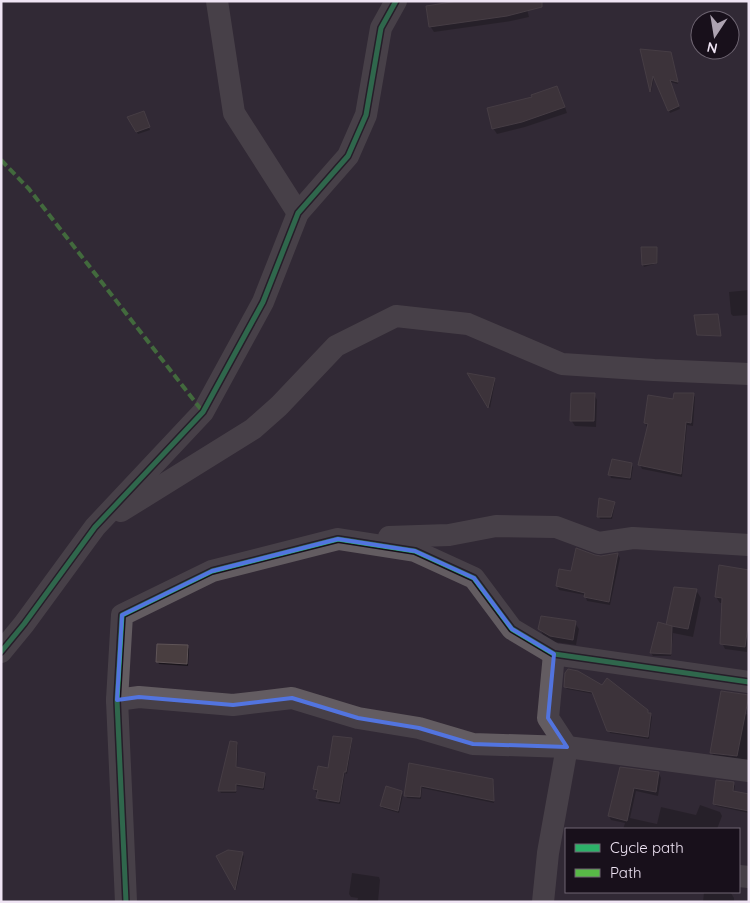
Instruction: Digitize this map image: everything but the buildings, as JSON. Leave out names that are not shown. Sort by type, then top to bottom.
[{"type":"street","points":[[218,1],[234,113],[298,213]]},
{"type":"street","points":[[1,652],[24,624],[94,527],[203,412],[262,302],[298,213],[348,156],[366,115],[381,28],[396,1]]},
{"type":"street","points":[[94,527],[253,429],[279,406],[336,346],[396,316],[468,324],[562,364],[749,374]]},
{"type":"street","points":[[126,902],[117,700],[122,615],[212,571],[338,539],[449,535],[496,526],[506,526],[556,527],[599,543],[633,538],[749,545]]},
{"type":"street","points":[[338,539],[415,551],[474,578],[512,629],[554,654],[749,682]]},
{"type":"street","points":[[543,902],[557,854],[567,747],[548,718],[554,654]]},
{"type":"street","points":[[117,700],[139,697],[233,705],[292,698],[358,718],[419,728],[474,744],[567,747],[749,770]]},
{"type":"highlighted area","points":[[338,539],[415,551],[474,578],[512,629],[554,654],[548,718],[567,747],[473,744],[419,728],[358,718],[292,698],[233,705],[139,697],[117,700],[122,615],[212,571]]},
{"type":"marked path","points":[[1,160],[29,189],[203,412]]},
{"type":"cycle path","points":[[1,652],[24,624],[95,527],[203,412],[263,302],[298,213],[348,156],[366,115],[381,28],[396,1]]},
{"type":"cycle path","points":[[126,902],[117,700],[122,615],[212,571],[338,539],[415,551],[474,578],[512,629],[554,654],[749,682]]}]
